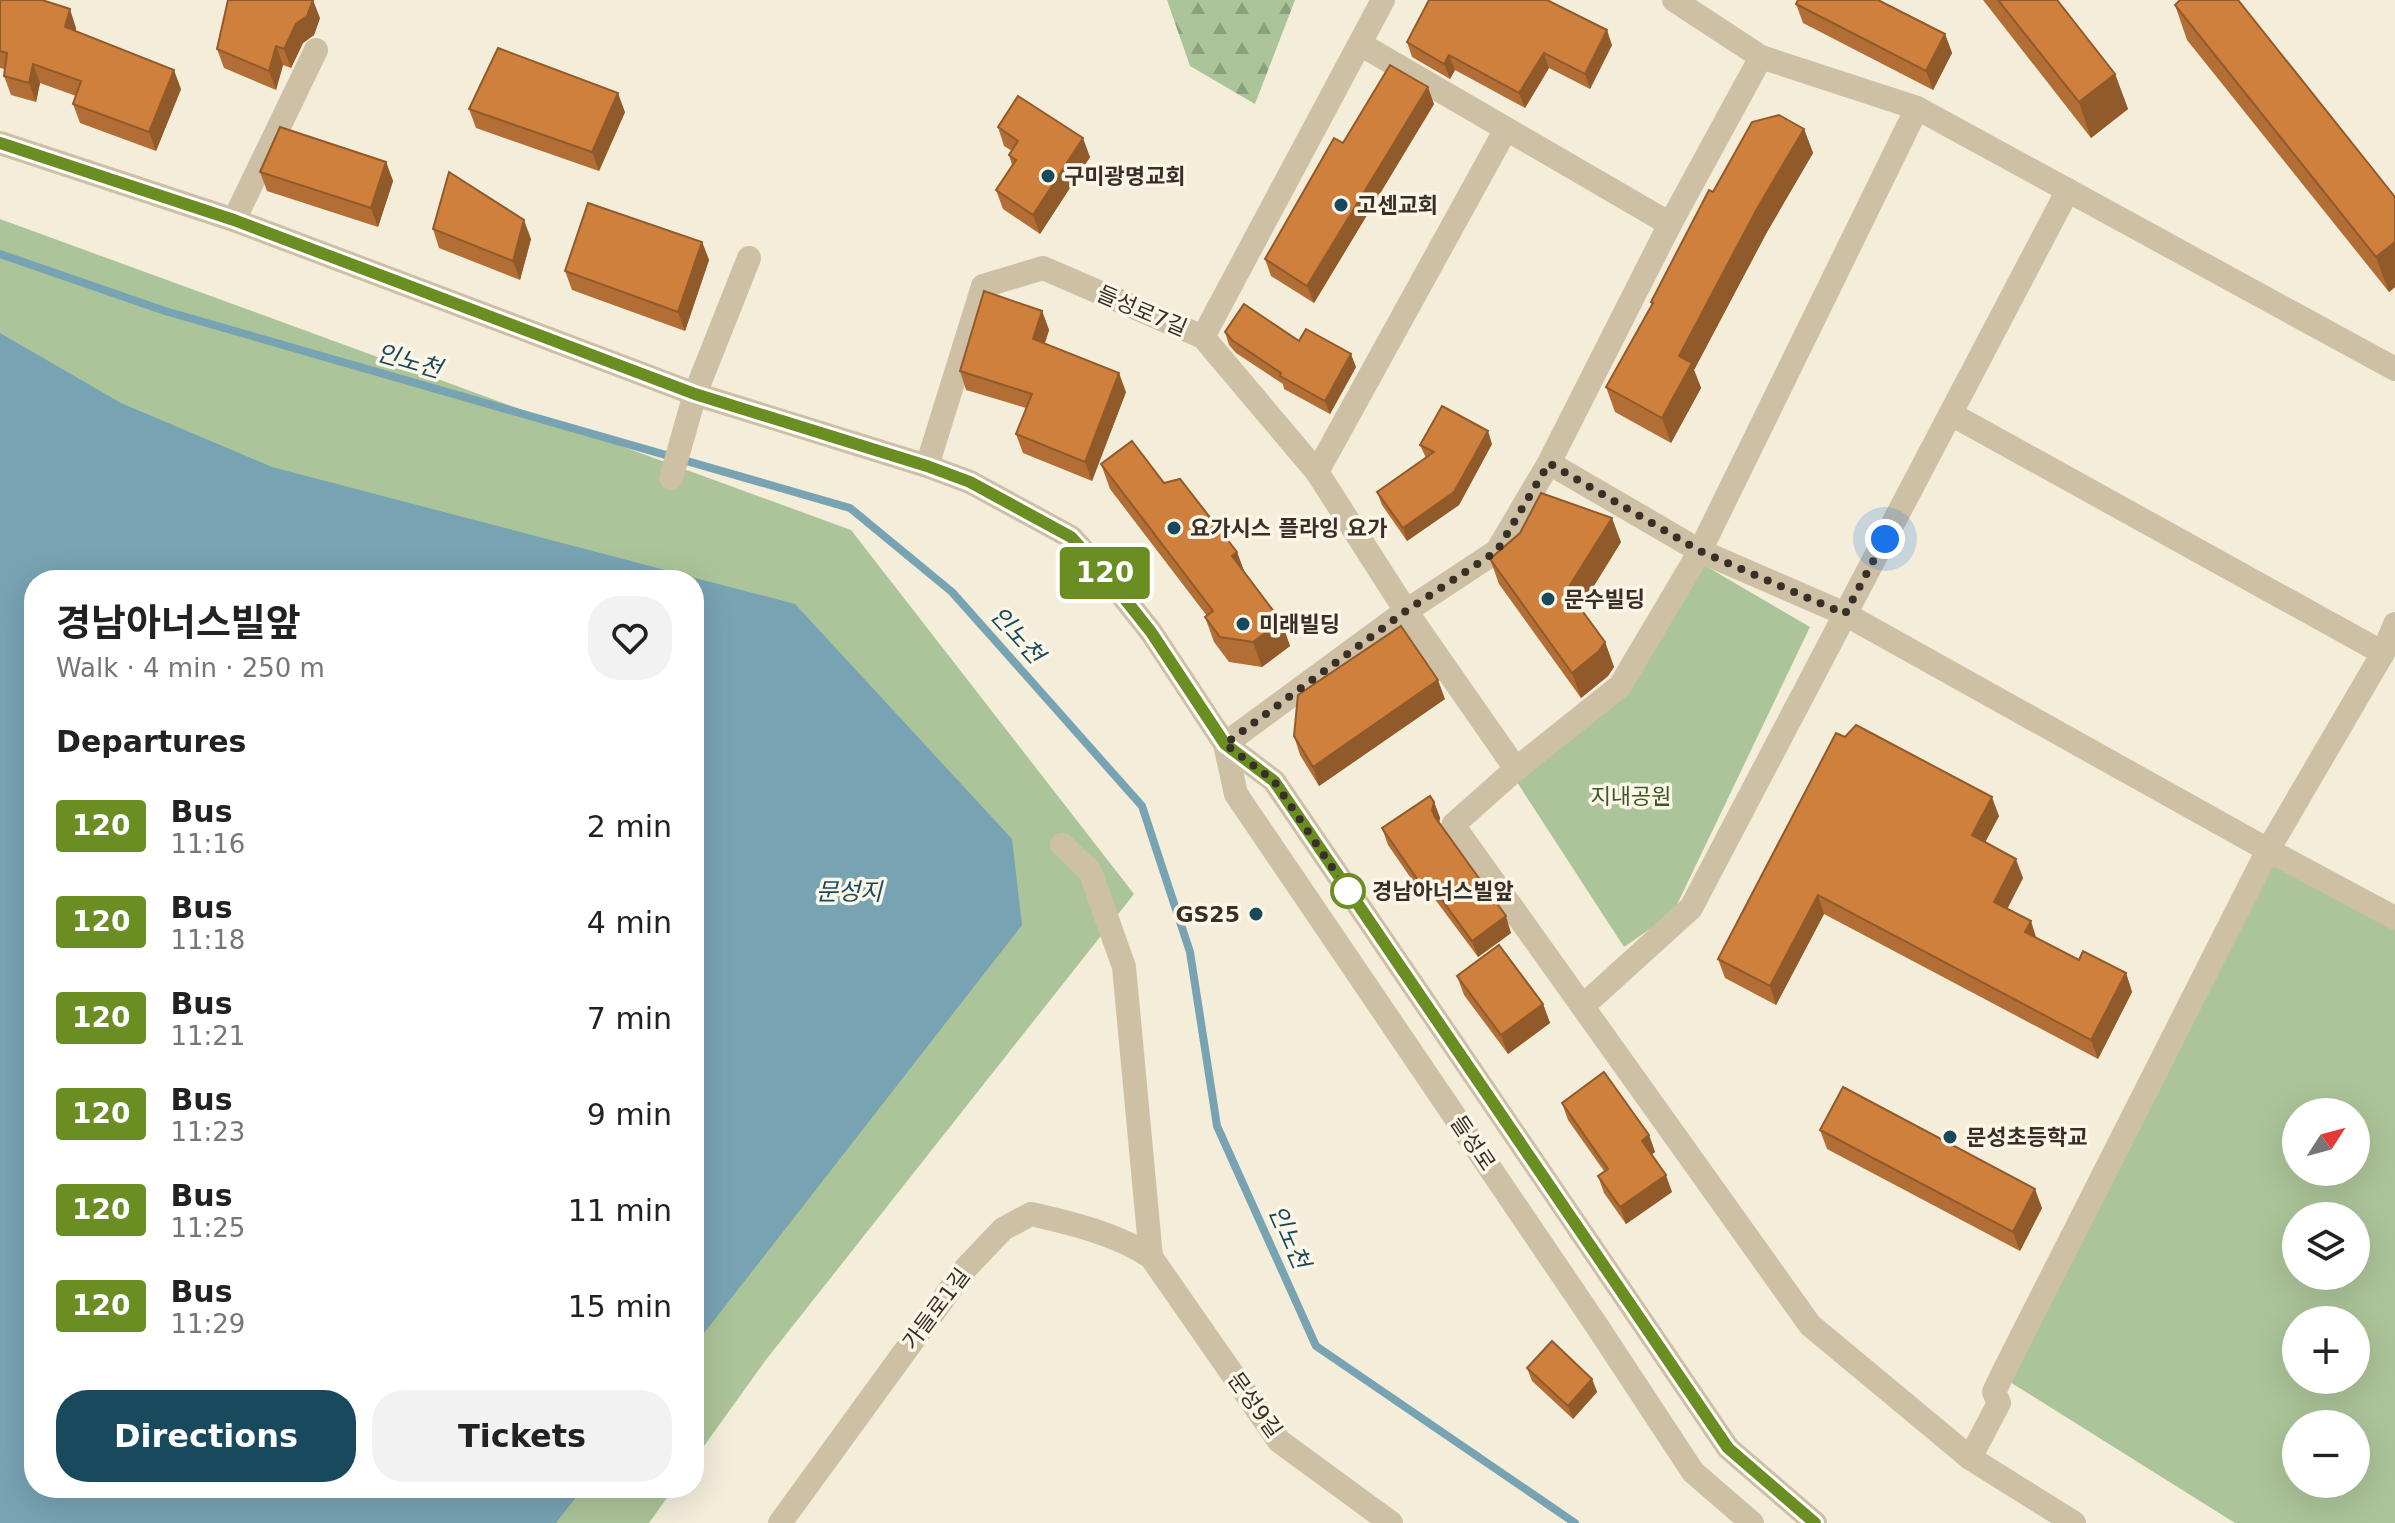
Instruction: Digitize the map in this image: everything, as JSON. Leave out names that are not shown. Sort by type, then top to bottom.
[{"type":"street","points":[[1203,337],[1383,0]]},
{"type":"street","points":[[1674,0],[1761,57],[1917,108],[2395,369]]},
{"type":"street","points":[[1360,44],[1670,224]]},
{"type":"street","points":[[234,220],[316,50]]},
{"type":"street","points":[[1225,744],[1406,611],[1497,551],[1549,463],[1670,224],[1761,57]]},
{"type":"street","points":[[1917,108],[1700,551],[1620,686],[1516,769],[1453,825],[1810,1325],[1970,1458],[2074,1523]]},
{"type":"street","points":[[1317,472],[1506,129]]},
{"type":"street","name":"들성로","points":[[0,143],[234,220],[695,394],[927,466],[970,482],[1071,537],[1151,632],[1225,744],[1274,781],[1728,1448],[1815,1523]]},
{"type":"street","points":[[1584,1005],[1691,908],[2068,190]]},
{"type":"street","points":[[671,478],[695,394],[749,258]]},
{"type":"street","name":"들성로7길","points":[[927,466],[983,286],[1043,268],[1203,337],[1317,472],[1406,611],[1516,769]]},
{"type":"street","points":[[1951,414],[2383,653]]},
{"type":"street","points":[[1549,463],[1700,551],[1845,614],[2395,918]]},
{"type":"street","points":[[1970,1458],[1999,1403],[1994,1392],[2004,1371],[2268,850],[2383,653],[2395,624]]},
{"type":"street","name":"들성로","points":[[1225,744],[1236,794],[1693,1472],[1752,1523]]},
{"type":"street","points":[[1062,845],[1090,871],[1124,967],[1151,1257]]},
{"type":"street","name":"가들로1길","points":[[780,1523],[965,1269],[1003,1229],[1031,1214],[1139,1248],[1151,1257]]},
{"type":"street","name":"문성9길","points":[[1151,1257],[1279,1441],[1391,1523]]},
{"type":"green space","points":[[1167,0],[1295,0],[1255,104],[1190,66]]},
{"type":"green space","points":[[0,219],[851,530],[1134,894],[765,1361],[704,1446],[704,570],[24,570],[24,1498],[667,1498],[649,1523],[0,1523]]},
{"type":"green space","name":"지내공원","points":[[1697,561],[1810,627],[1673,913],[1624,947],[1513,776],[1623,689]]},
{"type":"green space","points":[[2268,850],[2395,926],[2395,1523],[2235,1523],[2010,1382]]},
{"type":"water","name":"문성지","points":[[0,333],[121,403],[272,467],[665,570],[24,570],[24,1498],[575,1498],[556,1523],[0,1523]]},
{"type":"water","name":"문성지","points":[[704,580],[795,604],[1012,839],[1022,925],[704,1333]]},
{"type":"building","points":[[0,0],[42,0],[70,9],[65,27],[174,70],[149,132],[73,104],[81,81],[33,64],[29,83],[4,76],[7,53],[0,51]]},
{"type":"building","points":[[228,0],[313,0],[307,16],[296,24],[284,49],[276,46],[269,71],[217,49]]},
{"type":"building","points":[[1429,0],[1547,0],[1607,30],[1585,74],[1544,53],[1519,93],[1449,55],[1444,64],[1407,42]]},
{"type":"building","points":[[1798,0],[1878,0],[1945,34],[1926,71],[1796,4]]},
{"type":"building","points":[[1998,0],[2057,0],[2115,74],[2079,102]]},
{"type":"building","points":[[2180,0],[2238,0],[2395,197],[2395,242],[2376,257],[2175,5]]},
{"type":"building","points":[[498,48],[618,93],[592,152],[469,109]]},
{"type":"building","points":[[1390,65],[1428,87],[1307,286],[1265,259],[1334,138],[1343,143]]},
{"type":"building","name":"구미광명교회","points":[[1018,96],[1083,138],[1033,215],[996,190],[1016,160],[1009,155],[1018,141],[998,127]]},
{"type":"building","points":[[1779,115],[1804,129],[1758,207],[1679,356],[1692,363],[1662,418],[1606,387],[1653,303],[1709,190],[1713,192],[1752,122]]},
{"type":"building","points":[[280,127],[386,162],[371,208],[260,172]]},
{"type":"building","points":[[449,172],[524,220],[513,261],[433,229]]},
{"type":"building","points":[[588,203],[702,242],[678,312],[565,271]]},
{"type":"building","points":[[984,291],[1042,311],[1033,339],[1119,373],[1085,462],[1016,434],[1032,394],[960,371]]},
{"type":"building","points":[[1244,304],[1299,341],[1306,329],[1351,354],[1325,401],[1280,376],[1281,373],[1225,332]]},
{"type":"building","points":[[1442,406],[1488,431],[1454,492],[1403,528],[1377,492],[1434,452],[1420,445]]},
{"type":"building","points":[[1132,441],[1164,483],[1180,479],[1237,552],[1232,556],[1281,621],[1253,642],[1220,637],[1205,617],[1213,611],[1101,464]]},
{"type":"building","name":"문수빌딩","points":[[1541,493],[1612,518],[1567,590],[1605,642],[1599,651],[1572,673],[1490,559],[1520,533]]},
{"type":"building","points":[[1401,626],[1438,680],[1313,767],[1294,736],[1298,695]]},
{"type":"building","points":[[1856,725],[1992,797],[1972,835],[2016,859],[1994,902],[2031,921],[2025,932],[2079,960],[2083,951],[2126,973],[2091,1040],[1818,895],[1770,986],[1718,959],[1836,733],[1845,737]]},
{"type":"building","points":[[1430,796],[1434,802],[1432,810],[1435,817],[1506,916],[1472,941],[1429,882],[1422,886],[1382,828]]},
{"type":"building","points":[[1499,945],[1543,1004],[1501,1035],[1457,976]]},
{"type":"building","points":[[1604,1072],[1649,1135],[1642,1141],[1666,1175],[1620,1207],[1598,1176],[1608,1169],[1562,1103]]},
{"type":"building","points":[[1843,1087],[2035,1189],[2013,1232],[1820,1130]]},
{"type":"building","points":[[1552,1341],[1592,1379],[1568,1406],[1527,1368]]},
{"type":"waterway","name":"인노천","points":[[0,254],[165,311],[850,508],[952,592],[1142,806],[1190,952],[1217,1126],[1316,1346],[1575,1523]]},
{"type":"bus line","name":"120","points":[[0,143],[234,220],[695,394],[927,466],[970,482],[1071,537],[1151,632],[1225,744],[1274,781],[1728,1448],[1815,1523]]},
{"type":"place","name":"구미광명교회","points":[[1048,176]]},
{"type":"place","name":"고센교회","points":[[1341,205]]},
{"type":"place","name":"요가시스 플라잉 요가","points":[[1174,528]]},
{"type":"place","name":"문수빌딩","points":[[1548,599]]},
{"type":"place","name":"미래빌딩","points":[[1243,624]]},
{"type":"place","name":"경남아너스빌앞","points":[[1348,891]]},
{"type":"place","name":"GS25","points":[[1256,914]]},
{"type":"place","name":"문성초등학교","points":[[1950,1137]]},
{"type":"route","points":[[1348,891],[1274,781],[1225,744],[1406,611],[1497,551],[1549,463],[1700,551],[1845,614],[1885,539]]}]
